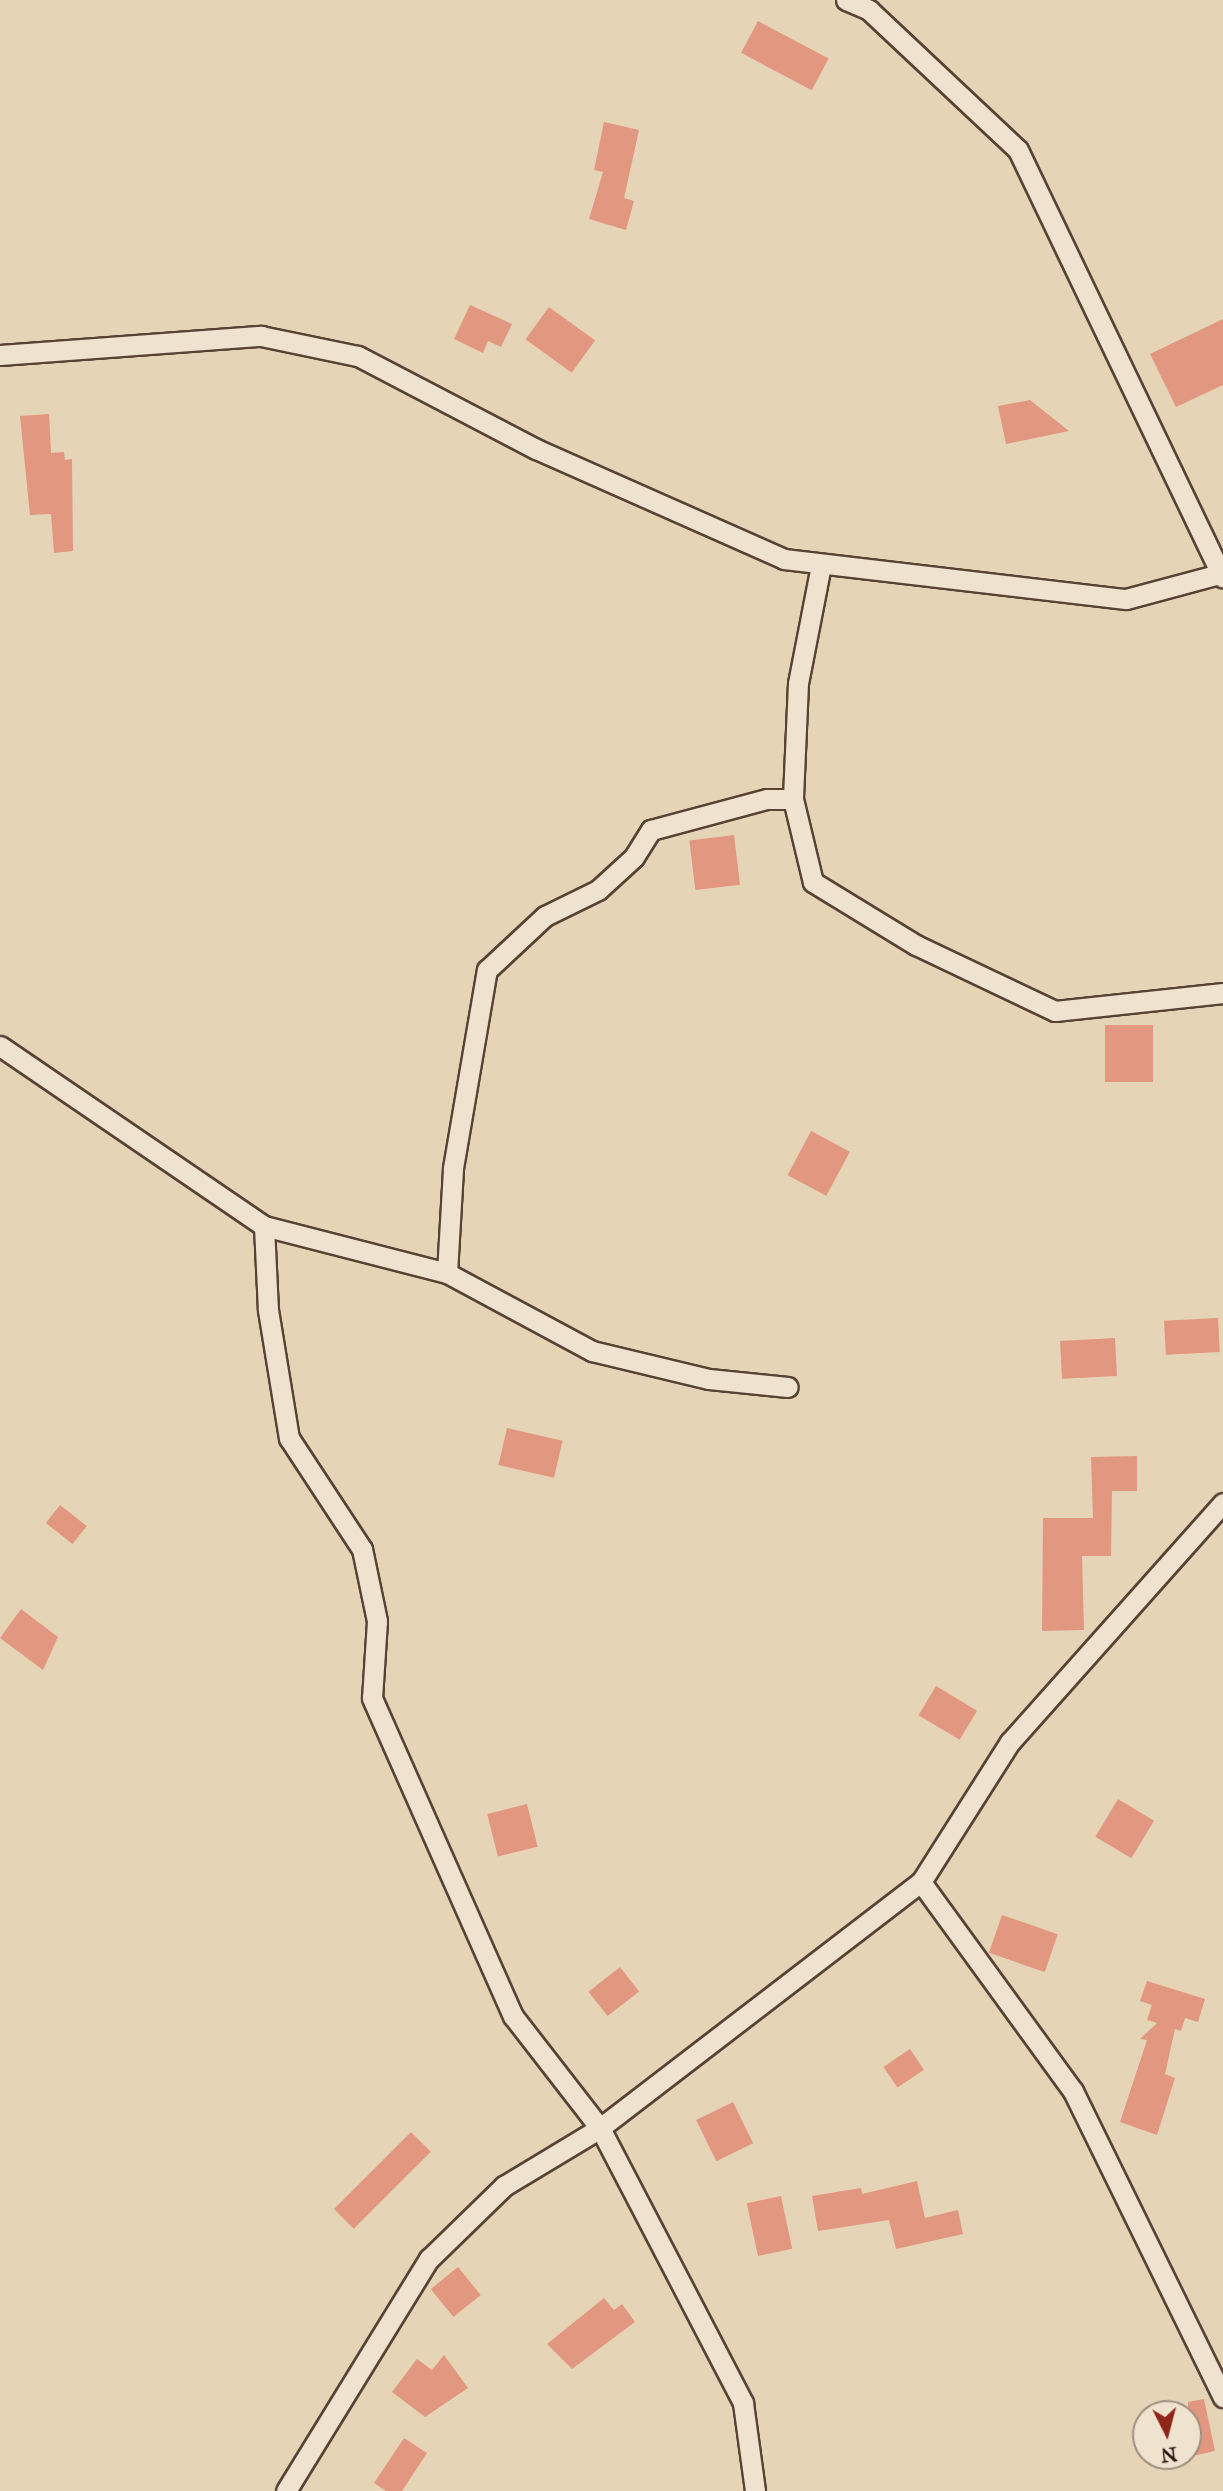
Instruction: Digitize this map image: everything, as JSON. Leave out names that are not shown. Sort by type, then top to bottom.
[{"type":"street","points":[[0,355],[261,336],[358,356],[536,449],[784,559],[1126,599],[1223,575],[1018,150],[869,10],[846,0]]},
{"type":"street","points":[[821,565],[797,683],[793,799],[813,882],[916,945],[1055,1011],[1223,993]]},
{"type":"street","points":[[447,1273],[453,1168],[487,970],[545,916],[598,890],[634,857],[651,830],[767,799],[793,799]]},
{"type":"street","points":[[0,1046],[264,1226],[447,1273],[592,1351],[709,1379],[788,1387]]},
{"type":"street","points":[[264,1226],[268,1310],[289,1438],[362,1549],[377,1621],[372,1698],[513,2016],[600,2128],[743,2403],[755,2491]]},
{"type":"street","points":[[286,2491],[429,2259],[503,2186],[600,2128],[921,1882],[1010,1742],[1223,1503]]},
{"type":"street","points":[[921,1882],[1073,2091],[1223,2398]]},
{"type":"building","points":[[758,21],[829,59],[812,90],[741,53]]},
{"type":"building","points":[[604,122],[639,130],[624,198],[634,201],[626,230],[589,219],[603,172],[594,170]]},
{"type":"building","points":[[470,305],[512,324],[501,347],[488,341],[483,353],[454,339]]},
{"type":"building","points":[[549,307],[595,341],[572,373],[525,339]]},
{"type":"building","points":[[1223,319],[1223,385],[1176,407],[1150,354]]},
{"type":"building","points":[[1030,400],[1069,431],[1006,444],[998,406]]},
{"type":"building","points":[[49,414],[51,453],[64,452],[65,460],[72,459],[73,551],[54,553],[51,514],[30,515],[20,416]]},
{"type":"building","points":[[734,835],[740,885],[695,890],[689,840]]},
{"type":"building","points":[[1105,1025],[1153,1025],[1153,1082],[1105,1082]]},
{"type":"building","points":[[811,1131],[850,1152],[826,1196],[788,1175]]},
{"type":"building","points":[[1218,1318],[1220,1352],[1166,1355],[1164,1321]]},
{"type":"building","points":[[1115,1338],[1117,1376],[1062,1379],[1060,1341]]},
{"type":"building","points":[[507,1428],[563,1441],[554,1478],[498,1465]]},
{"type":"building","points":[[1137,1456],[1137,1491],[1112,1491],[1111,1556],[1082,1556],[1084,1630],[1042,1631],[1043,1518],[1093,1518],[1091,1457]]},
{"type":"building","points":[[60,1505],[87,1526],[73,1544],[46,1523]]},
{"type":"building","points":[[21,1609],[58,1637],[43,1670],[0,1638]]},
{"type":"building","points":[[936,1686],[977,1711],[960,1740],[918,1715]]},
{"type":"building","points":[[1118,1799],[1154,1821],[1131,1858],[1095,1837]]},
{"type":"building","points":[[527,1804],[538,1847],[498,1857],[487,1814]]},
{"type":"building","points":[[1002,1915],[1058,1934],[1045,1972],[989,1953]]},
{"type":"building","points":[[620,1967],[639,1991],[608,2016],[588,1992]]},
{"type":"building","points":[[1147,1981],[1205,1999],[1198,2022],[1185,2018],[1181,2031],[1175,2029],[1165,2074],[1175,2078],[1157,2135],[1120,2122],[1147,2040],[1140,2039],[1157,2023],[1147,2020],[1152,2005],[1140,2001]]},
{"type":"building","points":[[910,2049],[924,2070],[897,2088],[883,2067]]},
{"type":"building","points":[[733,2102],[753,2143],[716,2161],[696,2120]]},
{"type":"building","points":[[411,2132],[431,2152],[354,2229],[334,2209]]},
{"type":"building","points":[[917,2181],[925,2218],[958,2210],[963,2234],[896,2249],[889,2220],[818,2231],[812,2196],[861,2188],[862,2194]]},
{"type":"building","points":[[781,2196],[792,2249],[758,2256],[747,2203]]},
{"type":"building","points":[[458,2267],[481,2295],[453,2317],[431,2289]]},
{"type":"building","points":[[604,2298],[614,2310],[622,2304],[635,2322],[572,2369],[547,2344]]},
{"type":"building","points":[[444,2355],[468,2388],[425,2417],[392,2392],[417,2359],[432,2370]]},
{"type":"building","points":[[1204,2399],[1215,2451],[1202,2454],[1202,2400],[1199,2400]]},
{"type":"building","points":[[404,2438],[427,2453],[402,2491],[386,2491],[374,2483]]}]
